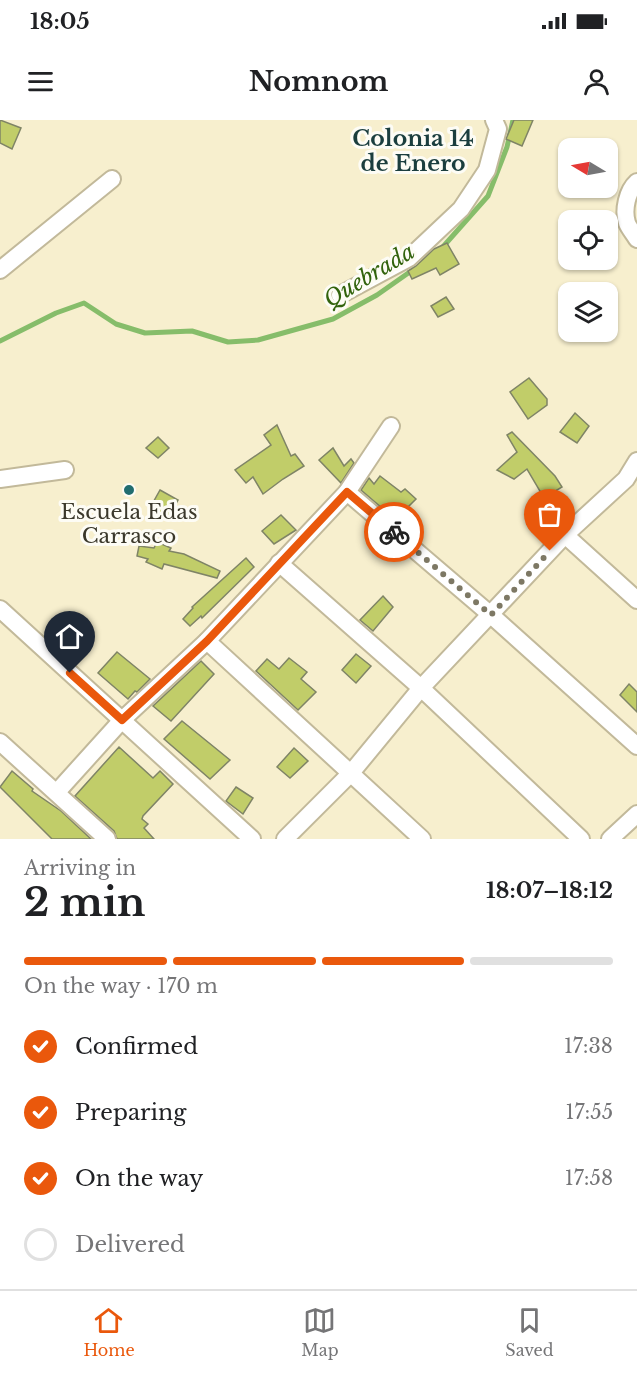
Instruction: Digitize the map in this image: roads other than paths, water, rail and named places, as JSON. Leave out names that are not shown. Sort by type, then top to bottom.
[{"type":"street","points":[[340,295],[409,258],[461,209],[487,170],[498,129],[494,120]]},
{"type":"street","points":[[0,270],[112,179]]},
{"type":"street","points":[[637,182],[632,187],[626,204],[627,223],[637,239]]},
{"type":"street","points":[[57,792],[122,720],[207,641],[347,492],[391,426]]},
{"type":"street","points":[[285,839],[351,773],[421,688],[565,535],[626,478],[637,462]]},
{"type":"street","points":[[0,479],[65,470]]},
{"type":"street","points":[[347,492],[491,615],[637,746]]},
{"type":"street","points":[[565,535],[637,600]]},
{"type":"street","points":[[279,562],[421,688],[581,839]]},
{"type":"street","points":[[0,609],[252,839]]},
{"type":"street","points":[[207,641],[422,839]]},
{"type":"street","points":[[0,742],[107,839]]},
{"type":"street","points":[[610,839],[637,814]]},
{"type":"waterway","name":"Quebrada","points":[[441,249],[488,196],[507,147],[513,120]]},
{"type":"waterway","name":"Quebrada","points":[[0,341],[56,313],[84,303],[116,324],[145,333],[192,331],[228,342],[258,340],[333,319],[377,295],[414,269]]},
{"type":"place","name":"Escuela Edas Carrasco","points":[[129,490]]},
{"type":"district","name":"Colonia 14 de Enero","points":[[413,150]]}]
